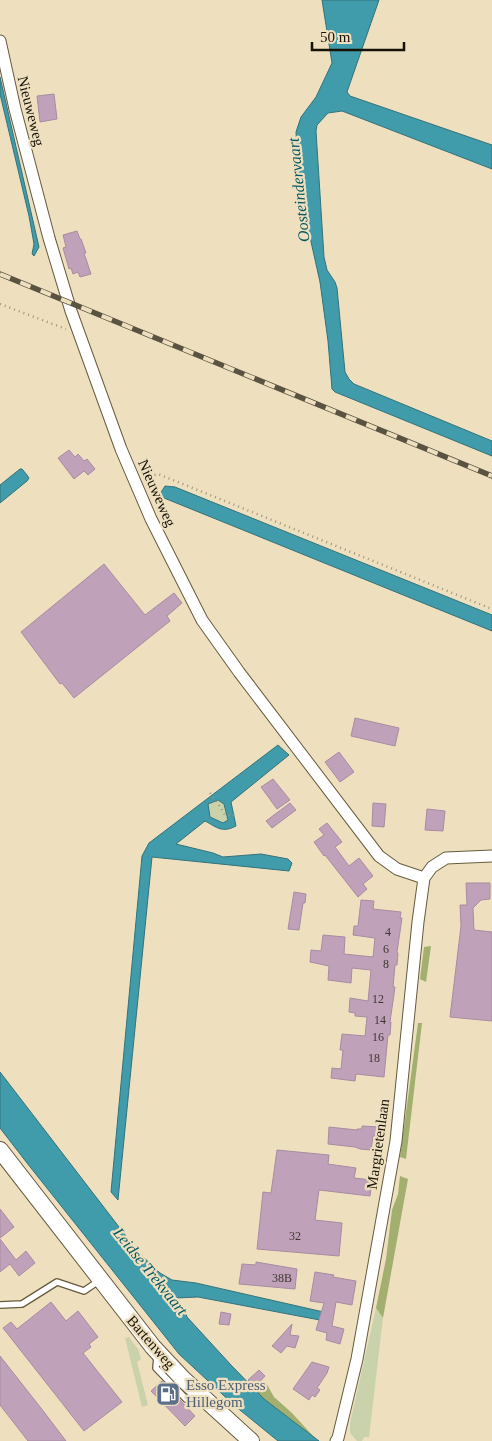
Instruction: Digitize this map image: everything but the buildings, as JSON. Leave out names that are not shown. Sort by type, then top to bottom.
[{"type":"main road","name":"Bartenweg","points":[[0,1150],[100,1280],[158,1351],[198,1392],[251,1441]]},
{"type":"street","name":"Nieuweweg","points":[[0,41],[22,137],[78,332],[135,482],[167,553],[202,620],[239,672],[379,856],[397,870],[424,878]]},
{"type":"street","points":[[424,878],[432,867],[446,858],[492,856]]},
{"type":"street","name":"Margrietenlaan","points":[[339,1440],[358,1359],[396,1141],[424,878]]},
{"type":"lane","points":[[0,1305],[22,1304],[57,1282],[84,1291],[100,1280]]},
{"type":"path","points":[[0,304],[53,325],[78,332]]},
{"type":"path","points":[[135,482],[158,474],[492,609]]},
{"type":"path","points":[[210,793],[225,815],[237,814]]},
{"type":"green space","points":[[218,800],[224,804],[228,820],[223,823],[210,817],[208,804]]},
{"type":"green space","points":[[431,946],[426,982],[420,979],[424,947]]},
{"type":"green space","points":[[418,1023],[422,1023],[406,1159],[400,1157]]},
{"type":"green space","points":[[400,1176],[408,1179],[383,1318],[376,1308],[386,1259],[392,1210],[398,1194]]},
{"type":"green space","points":[[376,1308],[383,1318],[369,1437],[364,1437],[362,1441],[357,1441],[350,1433],[350,1423]]},
{"type":"green space","points":[[129,1337],[138,1349],[141,1359],[137,1362],[148,1405],[142,1407],[125,1338]]},
{"type":"green space","points":[[265,1381],[274,1397],[314,1437],[257,1392]]},
{"type":"water","points":[[322,0],[379,0],[347,92],[350,96],[492,145],[492,169],[342,111],[328,113],[317,125],[316,131],[324,257],[327,270],[337,288],[345,372],[354,384],[492,441],[492,456],[335,392],[332,389],[320,282],[299,188],[296,132],[301,117],[316,97],[332,63]]},
{"type":"water","points":[[0,77],[39,247],[34,256],[32,254],[34,244],[29,216],[0,94]]},
{"type":"water","points":[[20,469],[29,478],[0,503],[0,485]]},
{"type":"water","points":[[165,486],[175,487],[492,615],[492,631],[164,498],[160,494]]},
{"type":"water","points":[[278,745],[289,755],[231,802],[236,826],[223,829],[217,828],[205,821],[176,844],[223,857],[261,854],[288,859],[292,863],[289,871],[152,857],[118,1200],[111,1192],[142,856],[149,843]],"holes":[[[218,800],[224,804],[228,820],[223,823],[210,817],[208,804]]]},
{"type":"water","name":"Leidse Trekvaart","points":[[0,1072],[139,1253],[160,1273],[172,1280],[196,1283],[328,1313],[325,1321],[198,1297],[176,1298],[187,1317],[264,1399],[319,1441],[278,1441],[235,1406],[179,1354],[0,1128]]},
{"type":"railway","points":[[0,274],[492,476]]},
{"type":"place","name":"Esso Express Hillegom","points":[[168,1394]]},
{"type":"water label","name":"Oosteindervaart","points":[[298,190]]}]
